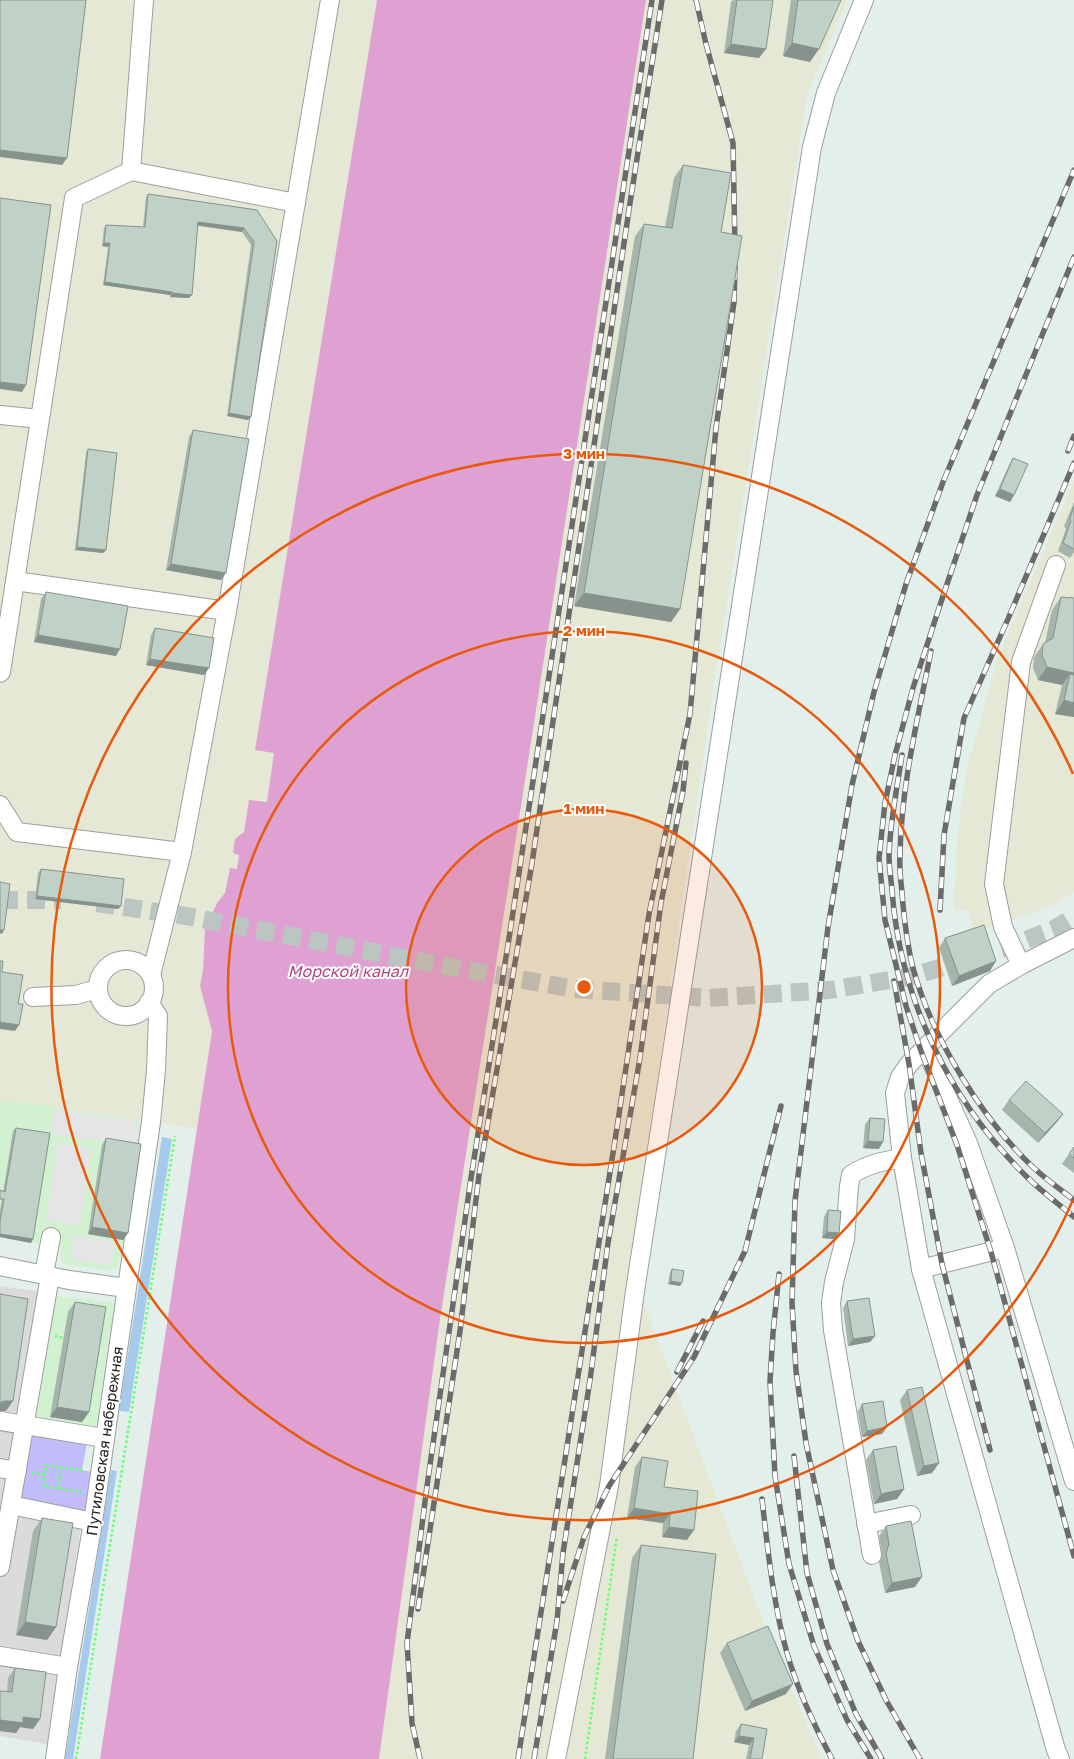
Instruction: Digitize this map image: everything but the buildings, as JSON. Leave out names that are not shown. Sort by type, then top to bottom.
[{"type":"street","points":[[131,172],[144,0]]},
{"type":"street","points":[[151,975],[182,852],[227,611],[330,0]]},
{"type":"street","points":[[556,1759],[609,1486],[635,1291],[812,147],[826,93],[864,0]]},
{"type":"street","points":[[0,673],[74,198],[131,172],[296,203]]},
{"type":"street","points":[[0,415],[40,419]]},
{"type":"street","points":[[1021,965],[1004,927],[994,884],[1021,662],[1056,565]]},
{"type":"street","points":[[15,580],[227,611]]},
{"type":"street","points":[[0,805],[16,832],[182,852]]},
{"type":"street","points":[[1060,1759],[1050,1731],[921,1269],[902,1158],[895,1093],[900,1077],[909,1064],[989,984],[1074,938]]},
{"type":"street","points":[[124,959],[135,961],[145,966],[151,975],[154,986],[149,1002],[138,1013],[127,1016],[116,1014],[107,1009],[100,1000],[97,989],[99,978],[104,969],[113,962],[124,959]]},
{"type":"street","points":[[34,997],[76,995],[97,989]]},
{"type":"street","name":"Путиловская набережная","points":[[56,1759],[68,1667],[93,1522],[152,1122],[158,1016],[149,1002]]},
{"type":"street","points":[[925,1048],[968,1143],[1005,1248],[1074,1481]]},
{"type":"street","points":[[872,1555],[833,1330],[831,1303],[844,1239],[848,1186],[851,1175],[862,1168],[882,1161],[902,1158]]},
{"type":"street","points":[[0,1568],[11,1505],[8,1469],[24,1425],[51,1238]]},
{"type":"street","points":[[921,1269],[1005,1248]]},
{"type":"street","points":[[0,1266],[69,1280],[126,1288]]},
{"type":"street","points":[[0,1421],[104,1438]]},
{"type":"street","points":[[11,1505],[93,1522]]},
{"type":"street","points":[[866,1524],[912,1515]]},
{"type":"street","points":[[0,1656],[68,1667]]},
{"type":"path","points":[[76,1759],[175,1136]]},
{"type":"path","points":[[84,1493],[43,1486],[46,1465],[87,1472]]},
{"type":"path","points":[[58,1488],[62,1468]]},
{"type":"shaded area","points":[[0,0],[377,0],[255,749],[274,753],[267,803],[249,801],[237,869],[230,868],[225,893],[217,903],[205,929],[203,970],[200,986],[212,1031],[198,1129],[0,1099]]},
{"type":"shaded area","points":[[646,0],[847,0],[807,95],[710,710],[630,1266],[772,1645],[822,1759],[379,1759],[440,1319]]},
{"type":"shaded area","points":[[1074,480],[1074,892],[1054,905],[975,933],[967,909],[954,910],[957,840],[966,773],[999,654]]},
{"type":"shaded area","points":[[0,1099],[138,1120],[143,1131],[125,1240],[117,1267],[106,1270],[63,1264],[61,1247],[0,1237]]},
{"type":"shaded area","points":[[54,1109],[135,1121],[140,1131],[136,1146],[51,1134]]},
{"type":"shaded area","points":[[162,1137],[172,1139],[129,1412],[119,1411]]},
{"type":"shaded area","points":[[57,1143],[91,1148],[80,1225],[46,1220]]},
{"type":"shaded area","points":[[74,1235],[115,1242],[111,1265],[71,1259]]},
{"type":"shaded area","points":[[0,1286],[42,1292],[3,1510],[81,1526],[47,1744],[0,1736]]},
{"type":"shaded area","points":[[51,1295],[115,1303],[95,1432],[30,1422]]},
{"type":"shaded area","points":[[29,1435],[87,1443],[82,1470],[92,1472],[86,1513],[17,1501]]},
{"type":"shaded area","points":[[111,1470],[117,1471],[73,1759],[65,1759]]},
{"type":"water","name":"Морской канал","points":[[377,0],[646,0],[440,1319],[379,1759],[100,1759],[212,1031],[200,986],[203,970],[205,929],[217,903],[225,893],[230,868],[237,869],[239,855],[233,853],[235,839],[244,832],[249,800],[267,802],[274,753],[255,750]]},
{"type":"tunnel","points":[[0,900],[61,900]]},
{"type":"tunnel","points":[[97,903],[186,916],[575,989],[709,998],[830,990],[913,976],[1005,948],[1054,929],[1074,917]]},
{"type":"railway","points":[[420,1759],[412,1723],[407,1643],[427,1486],[471,1178],[652,0]]},
{"type":"railway","points":[[418,1609],[460,1331],[479,1175],[532,863],[662,0]]},
{"type":"railway","points":[[696,0],[733,143],[735,248]]},
{"type":"railway","points":[[920,1759],[886,1700],[858,1641],[833,1570],[806,1443],[796,1371],[792,1303],[795,1201],[828,927],[852,785],[874,692],[906,584],[943,482],[1074,170]]},
{"type":"railway","points":[[1074,257],[977,495],[913,688],[895,755],[885,803],[879,858],[885,920],[906,1006],[957,1145],[991,1252],[1074,1556]]},
{"type":"railway","points":[[518,1759],[649,914],[690,714],[716,428],[734,302],[735,266]]},
{"type":"railway","points":[[1068,451],[1074,436]]},
{"type":"railway","points":[[940,910],[944,835],[964,718],[1074,463]]},
{"type":"railway","points":[[931,651],[911,752],[901,830],[900,874],[906,931],[913,968],[922,995],[946,1050],[979,1103],[1016,1149],[1040,1173],[1074,1200]]},
{"type":"railway","points":[[902,755],[894,805],[889,864],[897,931],[918,1009],[933,1046],[952,1082],[975,1116],[1000,1148],[1028,1178],[1074,1217]]},
{"type":"railway","points":[[534,1759],[557,1621],[563,1553],[590,1380],[608,1243],[640,1058],[661,903],[683,791],[686,763]]},
{"type":"railway","points":[[894,981],[909,1064],[921,1153],[942,1264],[990,1450]]},
{"type":"railway","points":[[563,1601],[584,1537],[609,1486],[694,1357],[745,1251],[781,1106]]},
{"type":"railway","points":[[779,1274],[770,1381],[775,1476],[789,1564],[814,1646],[847,1720],[871,1759]]},
{"type":"railway","points":[[677,1372],[703,1321]]},
{"type":"railway","points":[[794,1456],[807,1573],[827,1644],[856,1714],[882,1759]]},
{"type":"railway","points":[[762,1499],[775,1596],[787,1653],[807,1707],[832,1759]]}]
